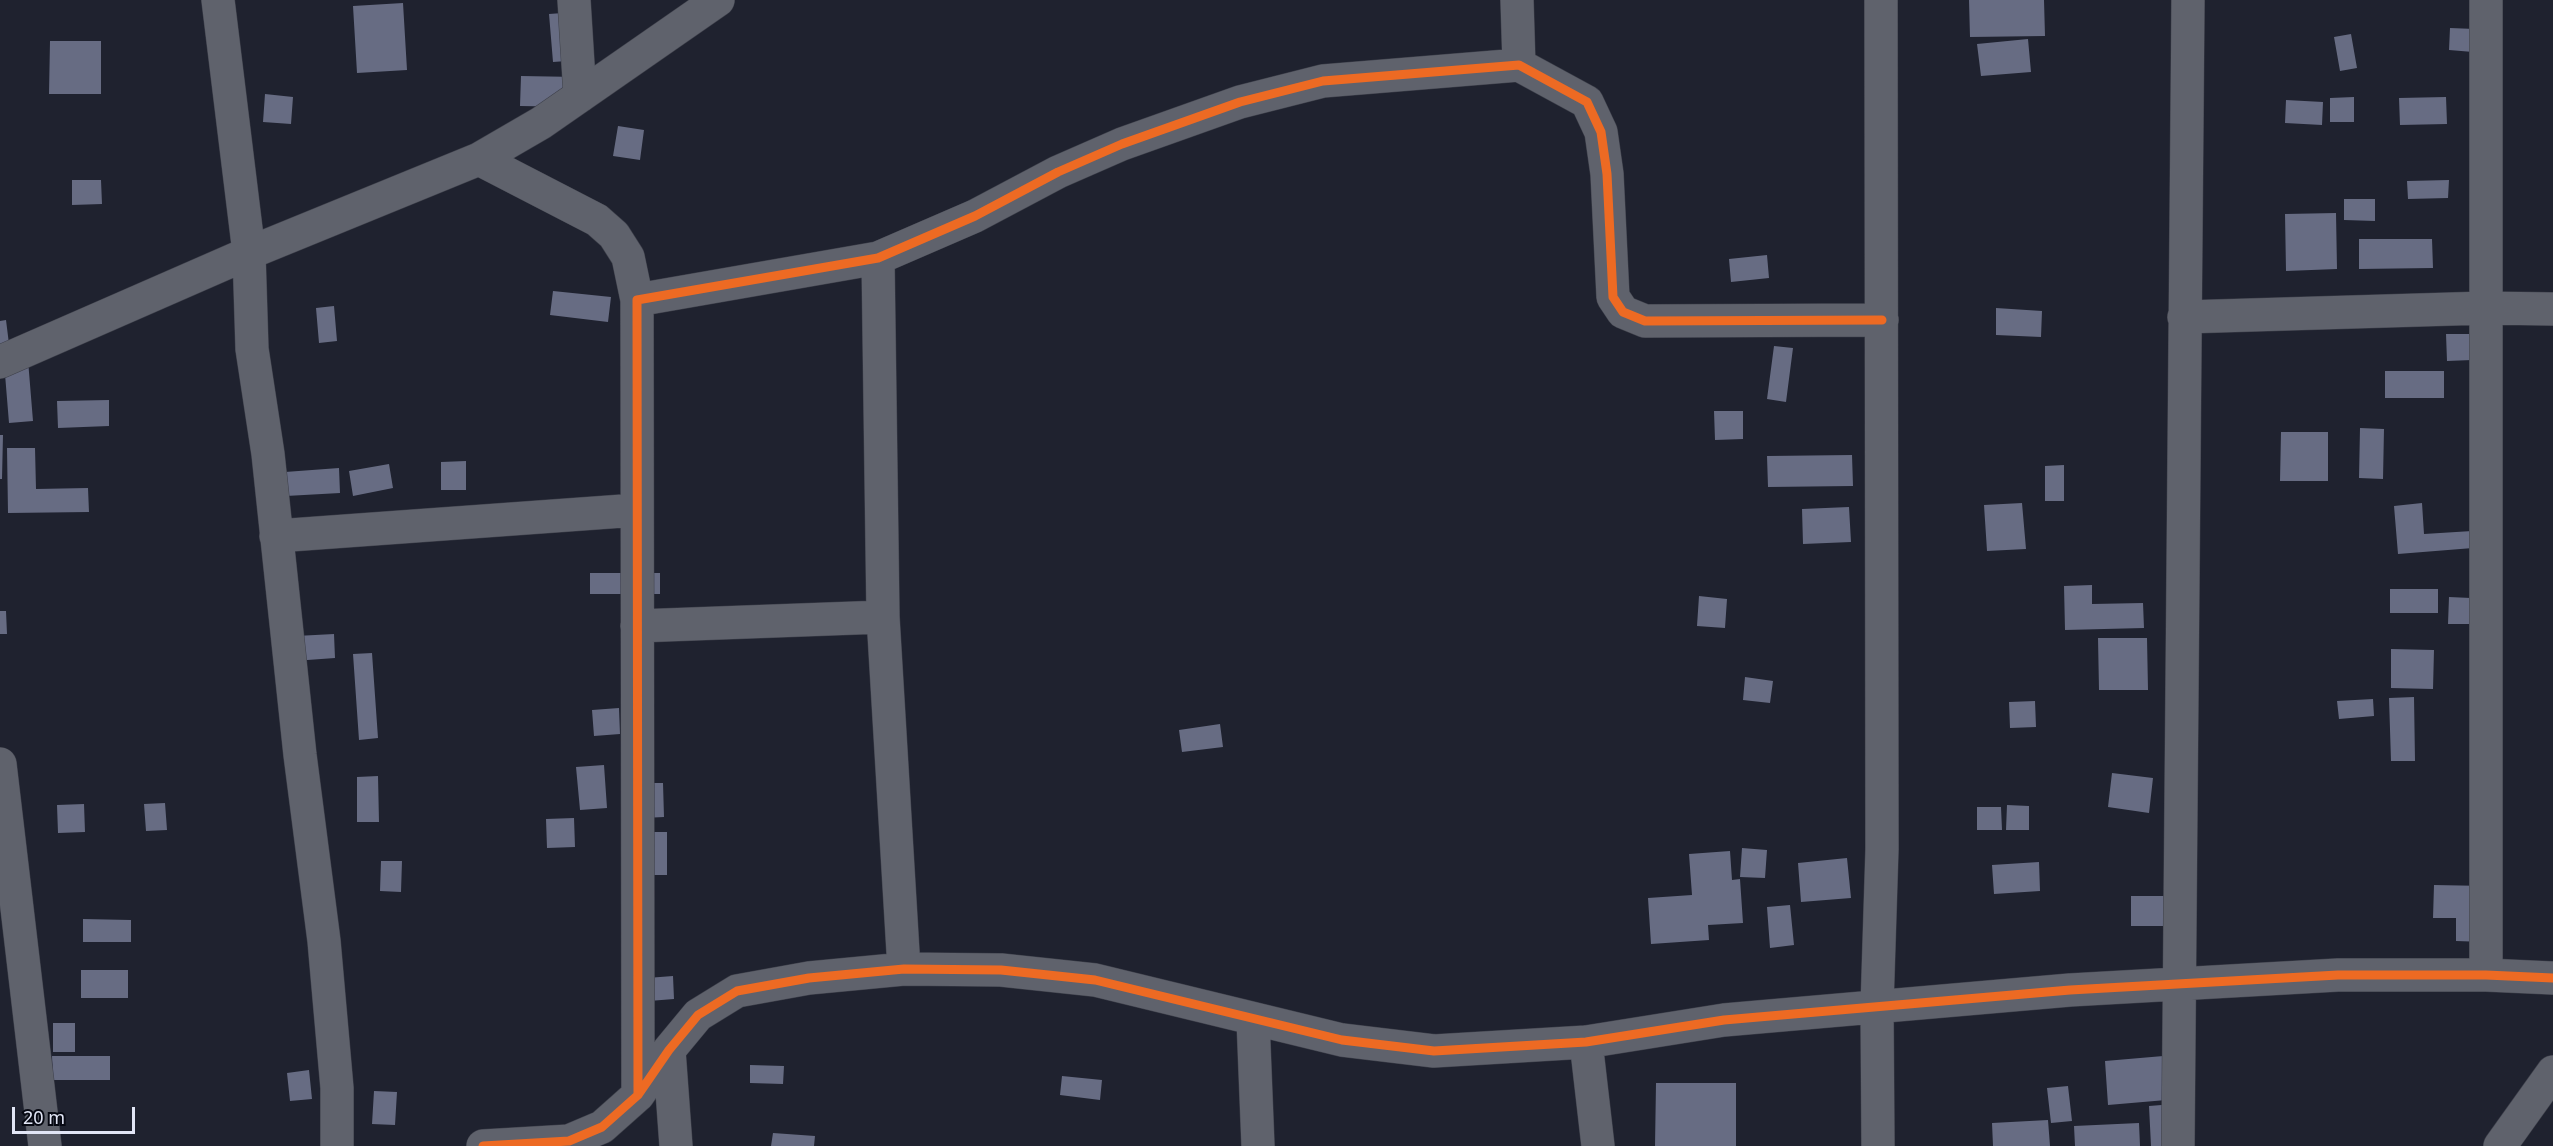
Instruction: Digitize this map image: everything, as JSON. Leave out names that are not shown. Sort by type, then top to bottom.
[{"type":"street","points":[[218,0],[249,253],[252,349],[268,454],[300,755],[324,941],[337,1088],[337,1146]]},
{"type":"street","points":[[574,0],[580,96]]},
{"type":"street","points":[[0,362],[249,253],[478,159],[541,123],[718,0]]},
{"type":"street","points":[[1517,0],[1519,65]]},
{"type":"street","points":[[1878,1146],[1877,1007],[1882,837],[1881,0]]},
{"type":"street","points":[[2178,1146],[2188,0]]},
{"type":"street","points":[[2486,0],[2487,975]]},
{"type":"street","points":[[637,300],[878,258],[975,216],[1058,172],[1111,149],[1240,102],[1323,81],[1519,65],[1587,102],[1601,132],[1607,174],[1613,297],[1623,312],[1646,321],[1882,320]]},
{"type":"street","points":[[478,159],[597,220],[614,235],[628,257],[637,300],[638,1095]]},
{"type":"street","points":[[878,258],[883,617],[904,969]]},
{"type":"street","points":[[2184,317],[2486,308],[2553,309]]},
{"type":"street","points":[[276,536],[637,510]]},
{"type":"street","points":[[637,626],[883,617]]},
{"type":"street","points":[[0,764],[45,1146]]},
{"type":"street","points":[[483,1146],[569,1140],[602,1127],[638,1095],[669,1050],[698,1015],[737,991],[809,978],[904,969],[1001,970],[1095,980],[1342,1040],[1434,1051],[1586,1042],[1724,1020],[2070,990],[2338,975],[2487,975],[2553,978]]},
{"type":"street","points":[[1253,1020],[1258,1146]]},
{"type":"street","points":[[1586,1042],[1598,1146]]},
{"type":"street","points":[[669,1050],[676,1146]]},
{"type":"street","points":[[2500,1146],[2553,1072]]},
{"type":"building","points":[[1969,0],[2044,0],[2045,36],[1970,37]]},
{"type":"building","points":[[403,3],[407,70],[357,73],[353,6]]},
{"type":"building","points":[[590,11],[594,59],[553,62],[549,14]]},
{"type":"building","points":[[2450,28],[2475,29],[2473,52],[2449,50]]},
{"type":"building","points":[[2351,34],[2357,68],[2340,71],[2334,37]]},
{"type":"building","points":[[2028,39],[2031,72],[1981,76],[1977,44]]},
{"type":"building","points":[[50,41],[101,41],[101,94],[49,94]]},
{"type":"building","points":[[521,76],[578,77],[577,107],[520,106]]},
{"type":"building","points":[[265,94],[293,97],[291,124],[263,122]]},
{"type":"building","points":[[2354,97],[2354,122],[2330,122],[2330,98]]},
{"type":"building","points":[[2446,97],[2447,124],[2400,125],[2399,98]]},
{"type":"building","points":[[2286,100],[2323,102],[2322,125],[2285,123]]},
{"type":"building","points":[[618,126],[644,130],[640,160],[613,156]]},
{"type":"building","points":[[72,180],[101,180],[102,204],[72,205]]},
{"type":"building","points":[[2449,180],[2448,198],[2408,199],[2407,181]]},
{"type":"building","points":[[2344,199],[2375,199],[2375,221],[2344,220]]},
{"type":"building","points":[[2336,213],[2337,269],[2286,271],[2285,214]]},
{"type":"building","points":[[2359,239],[2432,239],[2433,268],[2359,269]]},
{"type":"building","points":[[1767,255],[1769,278],[1731,282],[1729,259]]},
{"type":"building","points":[[553,291],[611,297],[608,322],[550,315]]},
{"type":"building","points":[[334,306],[337,341],[319,343],[316,308]]},
{"type":"building","points":[[1996,308],[2042,311],[2041,337],[1996,335]]},
{"type":"building","points":[[6,320],[9,344],[0,345],[0,321]]},
{"type":"building","points":[[2446,334],[2472,334],[2472,360],[2447,361]]},
{"type":"building","points":[[1774,346],[1793,348],[1786,402],[1767,399]]},
{"type":"building","points":[[28,360],[33,421],[9,423],[4,362]]},
{"type":"building","points":[[2385,371],[2444,371],[2444,398],[2385,398]]},
{"type":"building","points":[[109,400],[109,426],[58,428],[57,401]]},
{"type":"building","points":[[1714,411],[1743,411],[1743,439],[1715,440]]},
{"type":"building","points":[[2360,428],[2384,429],[2383,479],[2359,478]]},
{"type":"building","points":[[2281,432],[2328,432],[2328,481],[2280,481]]},
{"type":"building","points":[[0,435],[3,435],[2,479],[0,479]]},
{"type":"building","points":[[7,448],[35,448],[36,489],[88,488],[89,512],[8,513]]},
{"type":"building","points":[[1852,455],[1853,486],[1768,487],[1767,456]]},
{"type":"building","points":[[466,461],[466,490],[441,490],[441,462]]},
{"type":"building","points":[[389,464],[393,488],[353,496],[349,471]]},
{"type":"building","points":[[2064,465],[2064,501],[2045,501],[2045,466]]},
{"type":"building","points":[[339,468],[340,493],[286,496],[285,472]]},
{"type":"building","points":[[2022,503],[2026,549],[1987,551],[1984,505]]},
{"type":"building","points":[[2422,503],[2424,534],[2472,531],[2473,548],[2398,554],[2394,506]]},
{"type":"building","points":[[1849,507],[1851,542],[1803,544],[1802,509]]},
{"type":"building","points":[[590,573],[660,573],[660,594],[590,594]]},
{"type":"building","points":[[2092,585],[2092,604],[2143,603],[2144,628],[2065,630],[2064,586]]},
{"type":"building","points":[[2390,589],[2438,589],[2438,613],[2390,613]]},
{"type":"building","points":[[1699,596],[1727,599],[1725,628],[1697,626]]},
{"type":"building","points":[[2449,597],[2471,598],[2472,624],[2448,624]]},
{"type":"building","points":[[0,611],[6,611],[7,634],[0,634]]},
{"type":"building","points":[[334,634],[335,658],[280,662],[277,637]]},
{"type":"building","points":[[2098,638],[2147,638],[2148,690],[2099,690]]},
{"type":"building","points":[[2391,649],[2434,650],[2433,689],[2391,688]]},
{"type":"building","points":[[372,653],[378,738],[359,740],[353,654]]},
{"type":"building","points":[[1745,677],[1773,681],[1770,703],[1743,700]]},
{"type":"building","points":[[2414,697],[2415,761],[2391,761],[2389,698]]},
{"type":"building","points":[[2373,699],[2374,716],[2339,719],[2337,701]]},
{"type":"building","points":[[2035,701],[2036,727],[2010,728],[2009,702]]},
{"type":"building","points":[[619,708],[620,734],[594,736],[592,710]]},
{"type":"building","points":[[1220,724],[1223,747],[1182,752],[1179,730]]},
{"type":"building","points":[[604,765],[607,808],[580,810],[576,767]]},
{"type":"building","points":[[2112,773],[2153,778],[2149,813],[2108,807]]},
{"type":"building","points":[[378,776],[379,822],[357,822],[357,777]]},
{"type":"building","points":[[642,783],[663,783],[664,817],[643,818]]},
{"type":"building","points":[[165,803],[167,830],[146,831],[144,804]]},
{"type":"building","points":[[84,804],[85,832],[58,833],[57,805]]},
{"type":"building","points":[[2007,805],[2029,806],[2029,830],[2006,830]]},
{"type":"building","points":[[1977,807],[2001,807],[2002,830],[1977,830]]},
{"type":"building","points":[[574,818],[575,847],[547,848],[546,819]]},
{"type":"building","points":[[648,832],[667,832],[667,875],[647,875]]},
{"type":"building","points":[[1742,848],[1767,850],[1765,878],[1740,877]]},
{"type":"building","points":[[1730,851],[1732,880],[1740,879],[1743,923],[1708,925],[1709,940],[1651,944],[1648,898],[1692,895],[1689,854]]},
{"type":"building","points":[[1847,858],[1851,898],[1801,902],[1798,863]]},
{"type":"building","points":[[381,861],[402,861],[401,892],[380,891]]},
{"type":"building","points":[[2039,862],[2040,891],[1994,894],[1992,865]]},
{"type":"building","points":[[2434,885],[2487,886],[2485,942],[2456,941],[2456,918],[2433,918]]},
{"type":"building","points":[[2131,896],[2183,896],[2183,926],[2131,926]]},
{"type":"building","points":[[1790,905],[1794,945],[1770,948],[1767,907]]},
{"type":"building","points":[[83,919],[131,920],[131,942],[83,942]]},
{"type":"building","points":[[81,970],[128,970],[128,998],[81,998]]},
{"type":"building","points":[[673,976],[674,999],[649,1001],[647,978]]},
{"type":"building","points":[[53,1023],[75,1023],[75,1052],[53,1052]]},
{"type":"building","points":[[2175,1055],[2178,1099],[2108,1105],[2105,1061]]},
{"type":"building","points":[[52,1056],[110,1056],[110,1080],[53,1080]]},
{"type":"building","points":[[750,1065],[784,1066],[783,1084],[750,1083]]},
{"type":"building","points":[[309,1070],[312,1099],[290,1101],[287,1073]]},
{"type":"building","points":[[1062,1076],[1102,1080],[1100,1100],[1060,1095]]},
{"type":"building","points":[[1656,1083],[1736,1083],[1736,1146],[1655,1146]]},
{"type":"building","points":[[2068,1086],[2072,1121],[2051,1123],[2047,1088]]},
{"type":"building","points":[[374,1091],[397,1092],[395,1125],[372,1124]]},
{"type":"building","points":[[2174,1104],[2177,1146],[2151,1146],[2149,1106]]},
{"type":"building","points":[[2048,1120],[2050,1146],[1993,1146],[1992,1123]]},
{"type":"building","points":[[2139,1123],[2140,1146],[2075,1146],[2074,1126]]},
{"type":"building","points":[[773,1133],[815,1136],[814,1146],[771,1146]]},
{"type":"cycle path","points":[[638,1095],[637,300],[878,258],[975,216],[1058,172],[1122,144],[1240,102],[1323,81],[1519,65],[1587,102],[1601,132],[1607,174],[1613,297],[1623,312],[1645,321],[1882,320]]},
{"type":"cycle path","points":[[483,1146],[569,1141],[602,1127],[638,1095],[669,1050],[698,1015],[737,991],[809,978],[904,969],[1001,970],[1095,980],[1342,1040],[1434,1051],[1586,1042],[1724,1020],[2070,990],[2338,975],[2486,975],[2553,978]]}]
